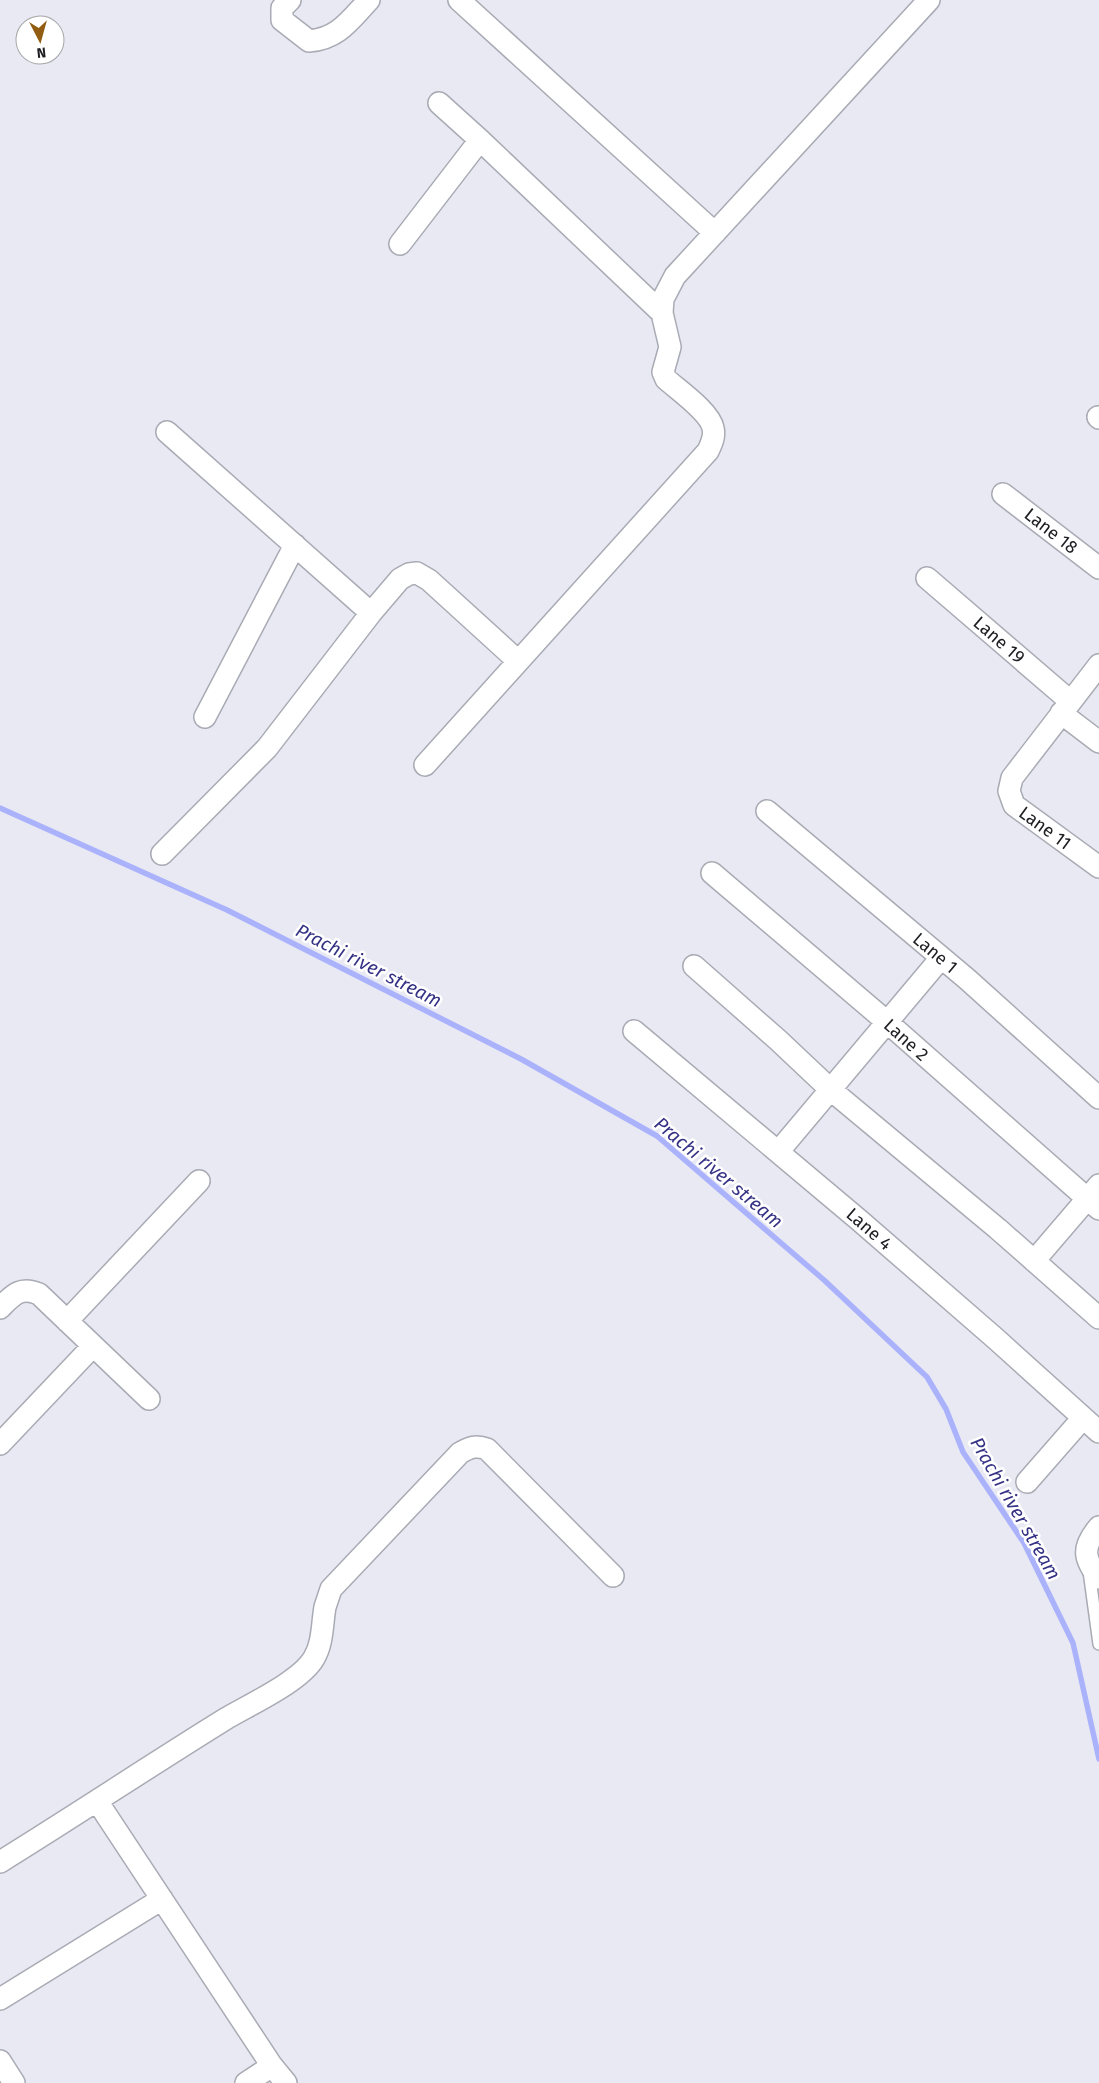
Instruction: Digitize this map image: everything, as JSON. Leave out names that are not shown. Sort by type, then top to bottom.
[{"type":"street","points":[[290,0],[282,8],[282,20],[310,41],[323,40],[336,34],[369,0]]},
{"type":"street","points":[[460,0],[715,233]]},
{"type":"street","points":[[425,765],[708,451],[713,439],[713,427],[703,412],[666,379],[663,372],[670,347],[662,313],[663,299],[675,276],[929,0]]},
{"type":"street","points":[[439,103],[662,313]]},
{"type":"street","points":[[400,244],[480,140]]},
{"type":"street","points":[[167,432],[371,613]]},
{"type":"street","name":"Lane 18","points":[[1003,494],[1099,568]]},
{"type":"street","points":[[205,717],[295,545]]},
{"type":"street","points":[[162,854],[267,748],[371,613],[400,579],[409,574],[418,573],[428,580],[518,661]]},
{"type":"street","name":"Lane 19","points":[[927,578],[1066,707],[1099,742]]},
{"type":"street","points":[[1066,707],[1099,665]]},
{"type":"street","name":"Lane 11","points":[[1066,707],[1012,778],[1009,791],[1014,805],[1099,867]]},
{"type":"street","name":"Lane 1","points":[[767,811],[941,958],[1099,1098]]},
{"type":"street","name":"Lane 2","points":[[712,873],[1095,1198]]},
{"type":"street","points":[[778,1152],[941,958]]},
{"type":"street","points":[[694,966],[778,1040],[831,1090],[1099,1318]]},
{"type":"street","name":"Lane 4","points":[[634,1032],[778,1152],[996,1339],[1091,1425]]},
{"type":"street","points":[[67,1321],[198,1181]]},
{"type":"street","points":[[1034,1261],[1095,1198]]},
{"type":"street","points":[[0,1308],[18,1292],[28,1290],[39,1294],[149,1399]]},
{"type":"street","points":[[0,1444],[93,1346]]},
{"type":"street","points":[[1028,1482],[1091,1425]]},
{"type":"street","points":[[0,1862],[296,1677],[314,1658],[318,1648],[326,1606],[332,1589],[460,1453],[469,1448],[478,1446],[487,1449],[613,1576]]},
{"type":"street","points":[[1093,1571],[1086,1548],[1099,1527]]},
{"type":"street","points":[[97,1801],[272,2066],[286,2083]]},
{"type":"street","points":[[0,1998],[162,1899]]},
{"type":"street","points":[[0,2061],[14,2083]]},
{"type":"street","points":[[246,2083],[272,2066]]},
{"type":"lane","points":[[1093,1571],[1099,1644]]},
{"type":"waterway","name":"Prachi river stream","points":[[0,808],[227,910],[521,1059],[657,1136],[824,1280],[927,1377],[946,1409],[963,1452],[1024,1543],[1073,1643],[1099,1759]]}]
